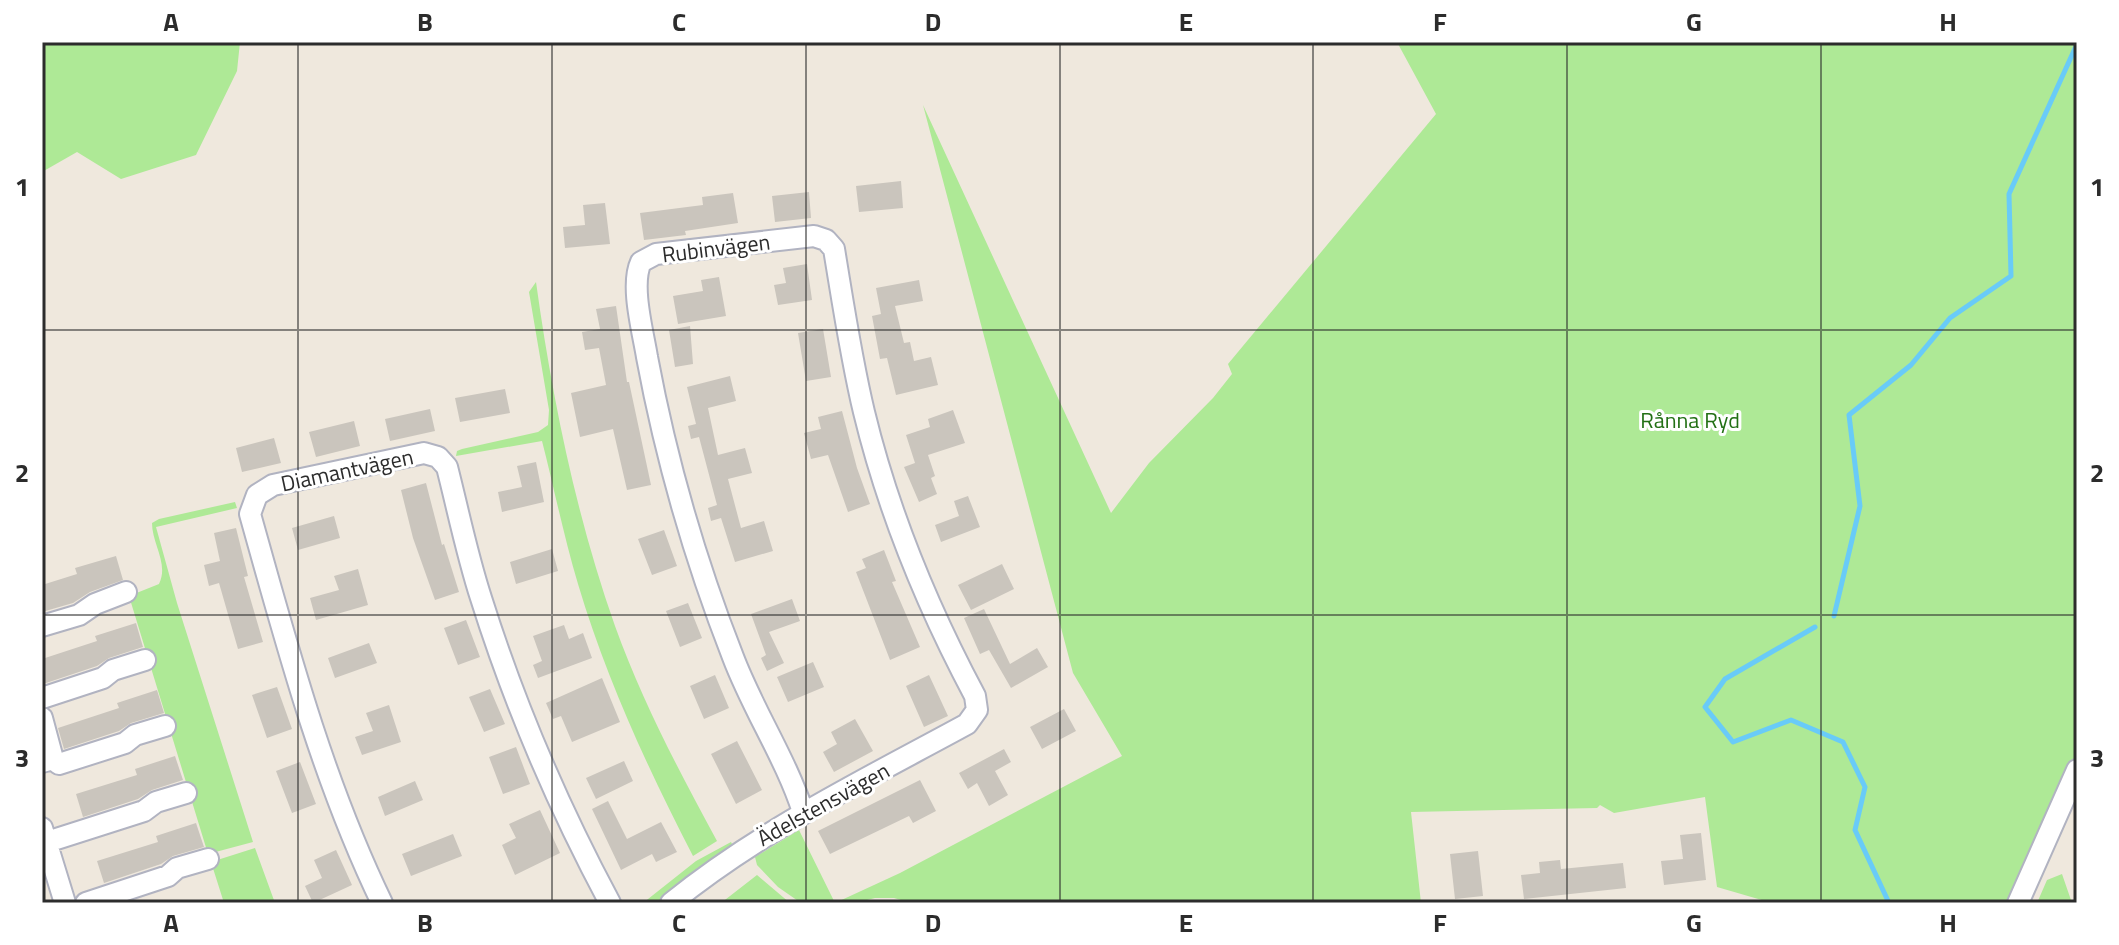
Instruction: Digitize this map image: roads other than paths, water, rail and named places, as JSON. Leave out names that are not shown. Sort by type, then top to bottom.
[{"type":"street","name":"Rubinvägen","points":[[803,812],[734,659],[683,511],[656,405],[642,330],[636,273],[641,262],[656,254],[814,236],[826,240],[834,249],[864,412],[891,504],[939,624],[975,696],[977,710]]},
{"type":"street","name":"Diamantvägen","points":[[382,903],[328,778],[250,514],[257,495],[273,485],[424,453],[438,457],[447,467],[480,597],[520,708],[566,818],[610,903]]},
{"type":"street","points":[[42,626],[79,615],[95,604],[126,592]]},
{"type":"street","points":[[42,698],[145,660]]},
{"type":"street","name":"Ädelstensvägen","points":[[671,903],[731,857],[803,812],[967,724],[977,710]]},
{"type":"street","points":[[42,718],[48,761],[59,764],[125,743],[135,735],[165,726]]},
{"type":"street","points":[[2018,903],[2077,770]]},
{"type":"street","points":[[65,903],[48,873],[44,835],[144,811],[156,802],[186,793]]},
{"type":"street","points":[[86,903],[168,876],[177,868],[208,859]]},
{"type":"waterway","points":[[1834,616],[1860,506],[1849,415],[1911,365],[1950,318],[2011,276],[2009,194],[2077,44]]},
{"type":"waterway","points":[[1815,627],[1725,679],[1705,707],[1733,742],[1791,720],[1843,742],[1865,787],[1855,830],[1889,903]]},
{"type":"park label","name":"Rånna Ryd","points":[[1690,420]]}]
